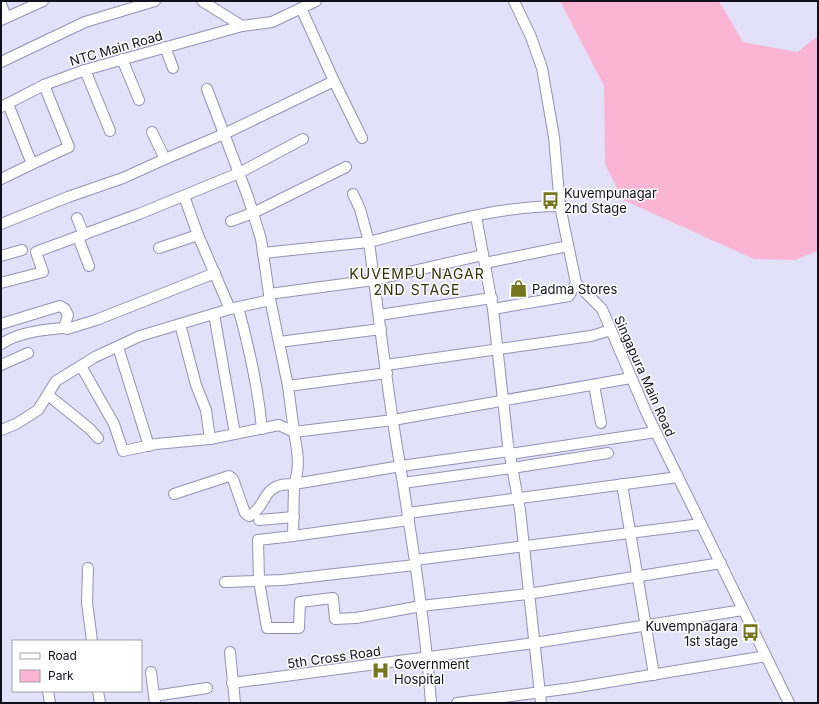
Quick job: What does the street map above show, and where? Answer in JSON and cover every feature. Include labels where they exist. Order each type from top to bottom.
[{"type":"street","points":[[1,4],[4,18],[44,1]]},
{"type":"street","points":[[1,62],[85,22],[155,1]]},
{"type":"street","points":[[202,1],[242,26],[272,22],[316,1]]},
{"type":"street","points":[[493,309],[569,296],[576,283],[560,206],[554,137],[542,68],[531,37],[514,1]]},
{"type":"street","points":[[301,8],[362,138]]},
{"type":"street","name":"NTC Main Road","points":[[4,105],[44,85],[85,70],[242,26]]},
{"type":"street","points":[[165,47],[173,68]]},
{"type":"street","points":[[122,59],[139,100]]},
{"type":"street","points":[[85,70],[110,131]]},
{"type":"street","points":[[1,224],[68,197],[123,178],[165,158],[224,134],[334,81]]},
{"type":"street","points":[[1,179],[69,147],[44,85]]},
{"type":"street","points":[[207,89],[239,173],[261,240],[270,297],[288,386],[298,454],[297,478],[294,484],[293,536]]},
{"type":"street","points":[[4,105],[32,164]]},
{"type":"street","points":[[152,132],[165,158]]},
{"type":"street","points":[[1,284],[43,272],[36,252],[140,214],[239,173],[303,139]]},
{"type":"street","points":[[231,220],[253,213],[346,167]]},
{"type":"street","points":[[353,194],[360,209],[369,242],[393,420],[428,658],[431,703]]},
{"type":"street","points":[[184,196],[198,235],[215,273],[234,308],[252,361],[260,402],[262,428]]},
{"type":"street","points":[[263,253],[369,242],[476,216],[533,206],[560,206]]},
{"type":"street","points":[[476,216],[492,298],[512,468],[518,498],[524,546],[539,692],[542,703]]},
{"type":"street","points":[[77,218],[89,266]]},
{"type":"street","points":[[159,248],[198,235]]},
{"type":"street","points":[[1,430],[16,424],[38,410],[56,381],[81,366],[140,336],[270,297],[374,280],[484,259],[568,246]]},
{"type":"street","points":[[1,256],[22,250]]},
{"type":"street","points":[[67,329],[96,320],[215,273]]},
{"type":"street","name":"Singapura Main Road","points":[[576,283],[602,309],[656,432],[789,703]]},
{"type":"street","points":[[379,315],[492,298]]},
{"type":"street","points":[[1,324],[60,306],[65,308],[68,315],[64,328],[28,333],[12,338],[1,344]]},
{"type":"street","points":[[214,314],[235,434]]},
{"type":"street","points":[[180,324],[196,385],[206,410],[210,439]]},
{"type":"street","points":[[279,342],[381,329]]},
{"type":"street","points":[[288,386],[591,336],[611,330]]},
{"type":"street","points":[[118,347],[149,446]]},
{"type":"street","points":[[1,365],[28,353]]},
{"type":"street","points":[[81,366],[114,424],[123,451],[149,446],[210,439],[279,425],[294,432],[393,420],[631,378]]},
{"type":"street","points":[[594,385],[601,423]]},
{"type":"street","points":[[48,395],[90,429],[98,438]]},
{"type":"street","points":[[174,494],[229,476],[233,479],[245,513],[249,516],[259,509],[268,493],[277,486],[400,466],[656,432]]},
{"type":"street","points":[[403,483],[608,453]]},
{"type":"street","points":[[678,477],[518,498],[293,536],[258,540],[259,580],[267,628],[299,628],[300,602],[333,598],[335,619],[356,618],[421,606],[528,594],[721,564]]},
{"type":"street","points":[[622,484],[654,675]]},
{"type":"street","points":[[259,520],[294,517]]},
{"type":"street","points":[[224,582],[282,580],[415,563],[524,546],[701,524]]},
{"type":"street","points":[[88,568],[87,602],[92,640]]},
{"type":"street","name":"5th Cross Road","points":[[232,683],[534,643],[743,610]]},
{"type":"street","points":[[230,652],[235,703]]},
{"type":"street","points":[[457,703],[654,675],[766,656]]},
{"type":"street","points":[[151,672],[154,699],[207,688]]},
{"type":"street","points":[[48,692],[50,703]]},
{"type":"street","points":[[98,692],[100,703]]},
{"type":"green space","points":[[560,1],[719,1],[743,42],[797,52],[818,36],[818,251],[795,260],[754,259],[623,200],[605,164],[604,86]]},
{"type":"place","name":"Kuvempunagar 2nd Stage","points":[[551,200]]},
{"type":"place","name":"Padma Stores","points":[[519,289]]},
{"type":"place","name":"Kuvempnagara 1st stage","points":[[751,633]]},
{"type":"place","name":"Government Hospital","points":[[381,671]]},
{"type":"district","name":"KUVEMPU NAGAR 2ND STAGE","points":[[417,282]]}]
